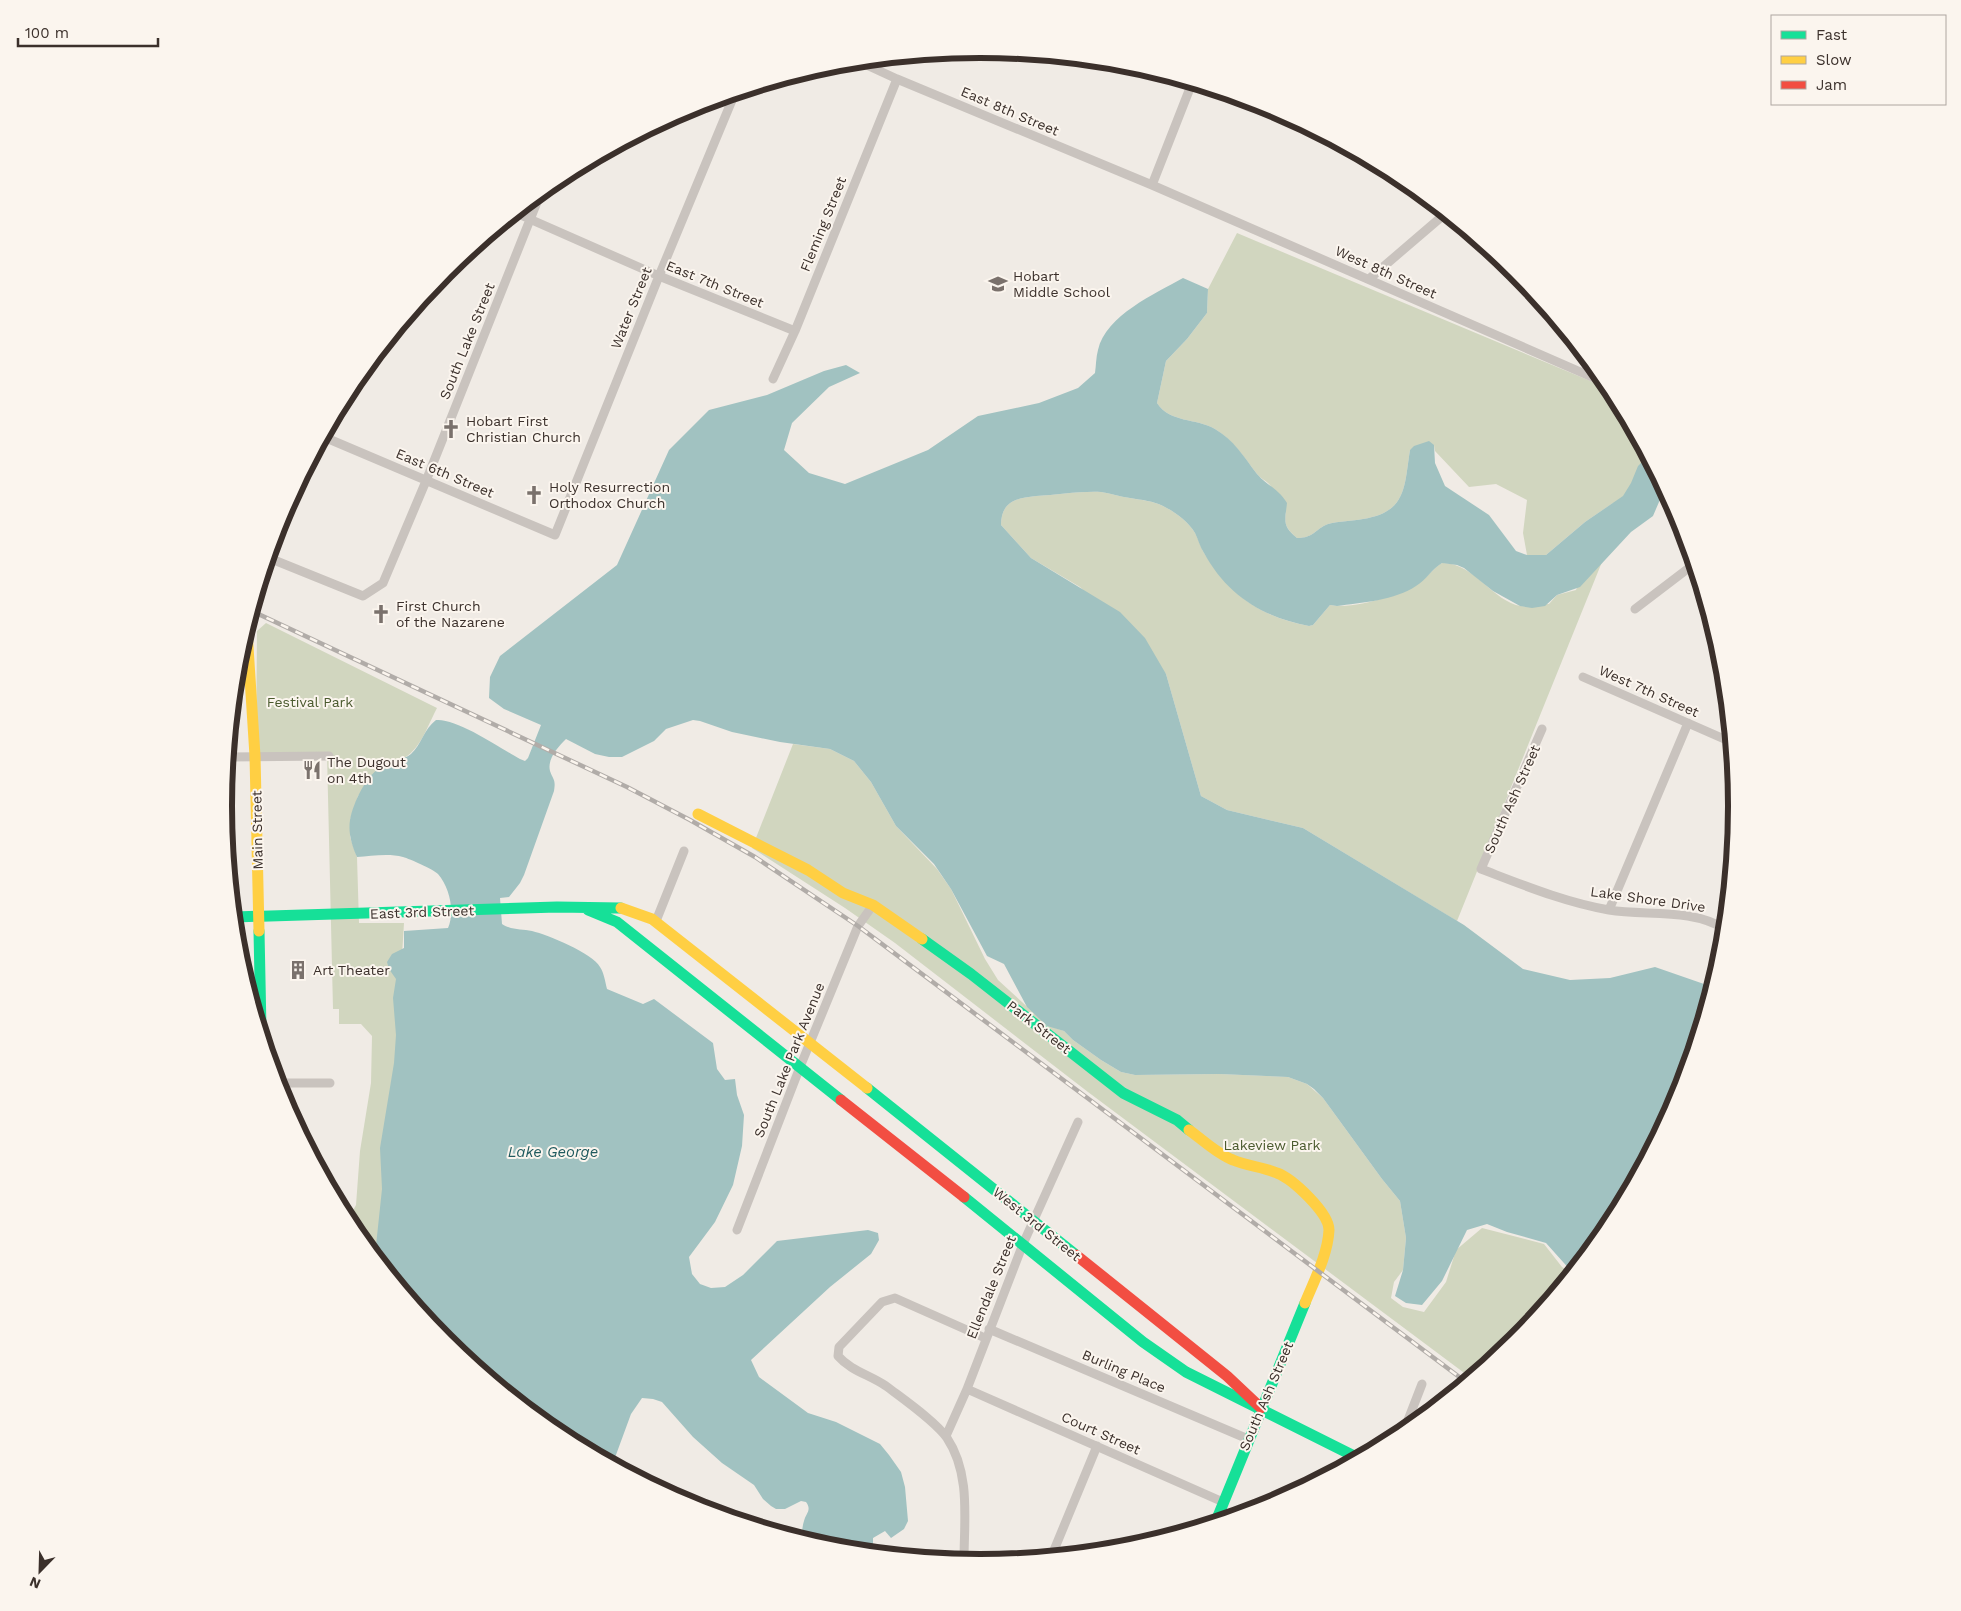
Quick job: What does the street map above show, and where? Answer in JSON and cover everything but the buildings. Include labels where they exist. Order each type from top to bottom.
[{"type":"street","name":"East 8th Street","points":[[869,66],[1152,185]]},
{"type":"street","name":"Fleming Street","points":[[773,379],[795,331],[897,79]]},
{"type":"street","points":[[1152,185],[1190,88]]},
{"type":"street","name":"Water Street","points":[[555,535],[732,100]]},
{"type":"street","name":"West 8th Street","points":[[1152,185],[1593,378]]},
{"type":"street","name":"South Lake Street","points":[[274,560],[363,596],[382,583],[426,481],[536,204]]},
{"type":"street","name":"East 7th Street","points":[[521,215],[659,276],[795,331]]},
{"type":"street","points":[[1369,280],[1442,217]]},
{"type":"street","name":"East 6th Street","points":[[329,439],[555,535]]},
{"type":"street","points":[[1635,609],[1690,567]]},
{"type":"street","name":"Main Street","points":[[248,656],[255,756],[261,1011]]},
{"type":"street","name":"West 7th Street","points":[[1583,677],[1725,739]]},
{"type":"street","points":[[1609,910],[1688,723]]},
{"type":"street","name":"South Ash Street","points":[[1481,869],[1542,729]]},
{"type":"street","points":[[234,756],[329,756]]},
{"type":"street","name":"Park Street","points":[[698,814],[808,870],[843,893],[873,905],[971,974],[1123,1093],[1177,1120],[1217,1151],[1232,1160],[1278,1173],[1289,1179],[1319,1208],[1328,1223],[1329,1230],[1326,1246],[1318,1270]]},
{"type":"street","points":[[656,921],[684,851]]},
{"type":"street","name":"Lake Shore Drive","points":[[1481,869],[1552,897],[1609,910],[1694,916],[1718,925]]},
{"type":"street","name":"South Lake Park Avenue","points":[[737,1230],[800,1067],[858,926],[873,905]]},
{"type":"street","name":"East 3rd Street","points":[[241,917],[557,907],[627,909],[656,921],[810,1042]]},
{"type":"street","name":"East 3rd Street","points":[[586,909],[617,922],[800,1067]]},
{"type":"street","name":"West 3rd Street","points":[[810,1042],[1227,1376],[1261,1408]]},
{"type":"street","name":"West 3rd Street","points":[[800,1067],[1143,1342],[1172,1362],[1217,1388],[1261,1408],[1351,1454]]},
{"type":"street","points":[[286,1083],[330,1082]]},
{"type":"street","name":"Ellendale Street","points":[[946,1436],[967,1389],[1023,1244],[1078,1122]]},
{"type":"street","name":"South Ash Street","points":[[1218,1515],[1318,1270]]},
{"type":"street","name":"Burling Place","points":[[946,1436],[914,1407],[879,1381],[846,1365],[838,1356],[839,1347],[882,1302],[896,1298],[1248,1439]]},
{"type":"street","points":[[1409,1418],[1422,1384]]},
{"type":"street","name":"Court Street","points":[[967,1389],[1223,1502]]},
{"type":"street","points":[[946,1436],[957,1457],[964,1484],[964,1553]]},
{"type":"street","points":[[1054,1549],[1098,1446]]},
{"type":"green space","points":[[1237,233],[1598,384],[1643,460],[1457,921],[1303,828],[1227,810],[1201,796],[1166,674],[1080,587],[1031,558],[1001,525],[1004,511],[1007,506],[1016,500],[1029,497],[1101,492],[1163,506],[1181,517],[1189,525],[1195,533],[1204,553],[1226,583],[1249,603],[1276,617],[1309,626],[1313,625],[1330,605],[1340,606],[1366,603],[1393,595],[1416,584],[1442,563],[1453,564],[1464,569],[1511,603],[1521,606],[1549,604],[1557,595],[1576,590],[1613,503],[1585,522],[1546,555],[1527,555],[1523,533],[1527,500],[1496,484],[1469,487],[1435,451],[1434,445],[1410,450],[1401,496],[1396,504],[1388,510],[1377,516],[1328,524],[1307,537],[1297,538],[1287,527],[1285,521],[1286,513],[1273,490],[1227,438],[1208,426],[1169,414],[1157,403],[1166,361],[1187,339],[1207,313],[1208,289]]},
{"type":"green space","name":"Festival Park","points":[[266,623],[437,708],[423,737],[412,752],[405,758],[384,765],[358,796],[350,820],[350,837],[357,857],[359,923],[404,923],[383,1256],[353,1211],[356,1205],[360,1151],[371,1083],[372,1036],[361,1024],[339,1024],[339,1009],[333,1009],[327,754],[256,754],[257,631]]},
{"type":"green space","name":"Lakeview Park","points":[[793,744],[830,749],[854,761],[871,782],[896,826],[937,869],[951,889],[985,959],[998,980],[1047,1025],[1064,1031],[1073,1040],[1121,1072],[1135,1075],[1219,1074],[1288,1077],[1307,1084],[1323,1098],[1400,1201],[1406,1238],[1403,1270],[1394,1282],[1391,1298],[1403,1307],[1424,1312],[1446,1282],[1456,1250],[1482,1228],[1544,1244],[1567,1270],[1543,1299],[1466,1374],[1088,1092],[895,943],[752,848]]},
{"type":"water","name":"Lake George","points":[[1183,278],[1208,289],[1207,313],[1187,339],[1166,361],[1157,403],[1169,414],[1208,426],[1228,438],[1257,474],[1280,493],[1287,503],[1286,523],[1289,530],[1297,538],[1307,537],[1328,524],[1377,516],[1388,510],[1396,504],[1401,496],[1410,450],[1414,446],[1429,441],[1434,445],[1435,463],[1445,486],[1489,515],[1516,551],[1527,555],[1546,555],[1585,522],[1623,496],[1638,466],[1644,461],[1661,497],[1653,516],[1631,532],[1580,587],[1557,595],[1545,606],[1532,608],[1520,606],[1493,591],[1464,568],[1442,563],[1420,584],[1408,591],[1378,600],[1337,606],[1330,605],[1313,625],[1309,626],[1276,617],[1261,610],[1235,592],[1213,568],[1189,525],[1177,514],[1159,504],[1093,492],[1029,497],[1016,500],[1007,506],[1001,525],[1031,558],[1120,612],[1145,638],[1166,674],[1201,796],[1227,810],[1303,828],[1464,925],[1523,969],[1570,980],[1610,978],[1655,967],[1706,985],[1703,999],[1689,1046],[1672,1092],[1651,1136],[1628,1180],[1602,1221],[1568,1268],[1546,1243],[1487,1224],[1467,1230],[1442,1281],[1422,1305],[1406,1303],[1395,1296],[1403,1270],[1406,1238],[1400,1201],[1323,1098],[1314,1089],[1307,1084],[1288,1077],[1219,1074],[1135,1075],[1121,1072],[1073,1040],[1064,1031],[1047,1026],[1027,1007],[1004,964],[987,956],[951,889],[934,864],[896,826],[871,782],[854,761],[830,749],[780,742],[732,732],[693,720],[666,729],[654,741],[622,757],[595,754],[566,739],[557,749],[550,762],[549,767],[554,782],[554,791],[524,875],[509,897],[500,898],[502,924],[548,936],[588,956],[601,969],[607,989],[643,1004],[654,999],[713,1043],[717,1069],[725,1080],[735,1079],[737,1095],[744,1115],[742,1146],[733,1185],[715,1222],[689,1257],[692,1274],[700,1284],[711,1288],[725,1287],[743,1275],[777,1241],[868,1230],[878,1233],[879,1240],[871,1254],[830,1287],[751,1360],[759,1377],[808,1413],[836,1422],[880,1444],[901,1472],[905,1487],[908,1521],[904,1529],[891,1538],[885,1531],[873,1538],[873,1545],[802,1531],[803,1523],[809,1509],[806,1502],[801,1501],[785,1509],[776,1509],[771,1506],[763,1499],[754,1485],[722,1463],[693,1437],[662,1402],[642,1398],[631,1414],[615,1458],[565,1427],[525,1399],[487,1368],[418,1299],[376,1245],[382,1189],[380,1148],[394,1063],[396,1035],[393,998],[396,979],[389,969],[387,962],[392,954],[404,948],[404,931],[448,928],[451,908],[446,886],[438,874],[431,870],[398,856],[357,857],[350,835],[350,820],[358,797],[372,775],[383,766],[411,754],[428,728],[436,720],[445,721],[467,729],[520,759],[525,761],[528,758],[541,725],[504,709],[489,698],[490,677],[500,656],[617,565],[669,450],[709,410],[767,395],[824,371],[846,365],[860,373],[829,387],[792,423],[784,450],[809,473],[845,484],[928,450],[978,416],[1039,403],[1078,388],[1095,373],[1098,350],[1111,326],[1121,316]]},
{"type":"railway","points":[[258,614],[627,787],[755,857],[858,926],[1461,1378]]},
{"type":"traffic: fast","points":[[241,917],[557,907],[621,908]]},
{"type":"traffic: fast","points":[[588,910],[617,922],[841,1100]]},
{"type":"traffic: fast","points":[[259,931],[261,1008]]},
{"type":"traffic: fast","points":[[922,939],[971,974],[1123,1093],[1177,1120],[1189,1130]]},
{"type":"traffic: fast","points":[[867,1088],[1076,1255]]},
{"type":"traffic: fast","points":[[964,1197],[1143,1342],[1186,1372],[1351,1455]]},
{"type":"traffic: fast","points":[[1219,1515],[1305,1303]]},
{"type":"traffic: slow","points":[[248,654],[255,756],[259,931]]},
{"type":"traffic: slow","points":[[698,814],[808,870],[843,893],[873,905],[922,939]]},
{"type":"traffic: slow","points":[[621,908],[652,919],[867,1088]]},
{"type":"traffic: slow","points":[[1189,1130],[1227,1157],[1284,1176],[1317,1206],[1327,1223],[1329,1230],[1328,1239],[1320,1267],[1305,1303]]},
{"type":"traffic: jam","points":[[841,1100],[964,1197]]},
{"type":"traffic: jam","points":[[1076,1255],[1227,1376],[1261,1408]]},
{"type":"place","name":"Hobart Middle School","points":[[998,284]]},
{"type":"place","name":"Hobart First Christian Church","points":[[451,429]]},
{"type":"place","name":"Holy Resurrection Orthodox Church","points":[[534,495]]},
{"type":"place","name":"First Church of the Nazarene","points":[[381,614]]},
{"type":"place","name":"The Dugout on 4th","points":[[312,770]]},
{"type":"place","name":"Art Theater","points":[[298,970]]}]
